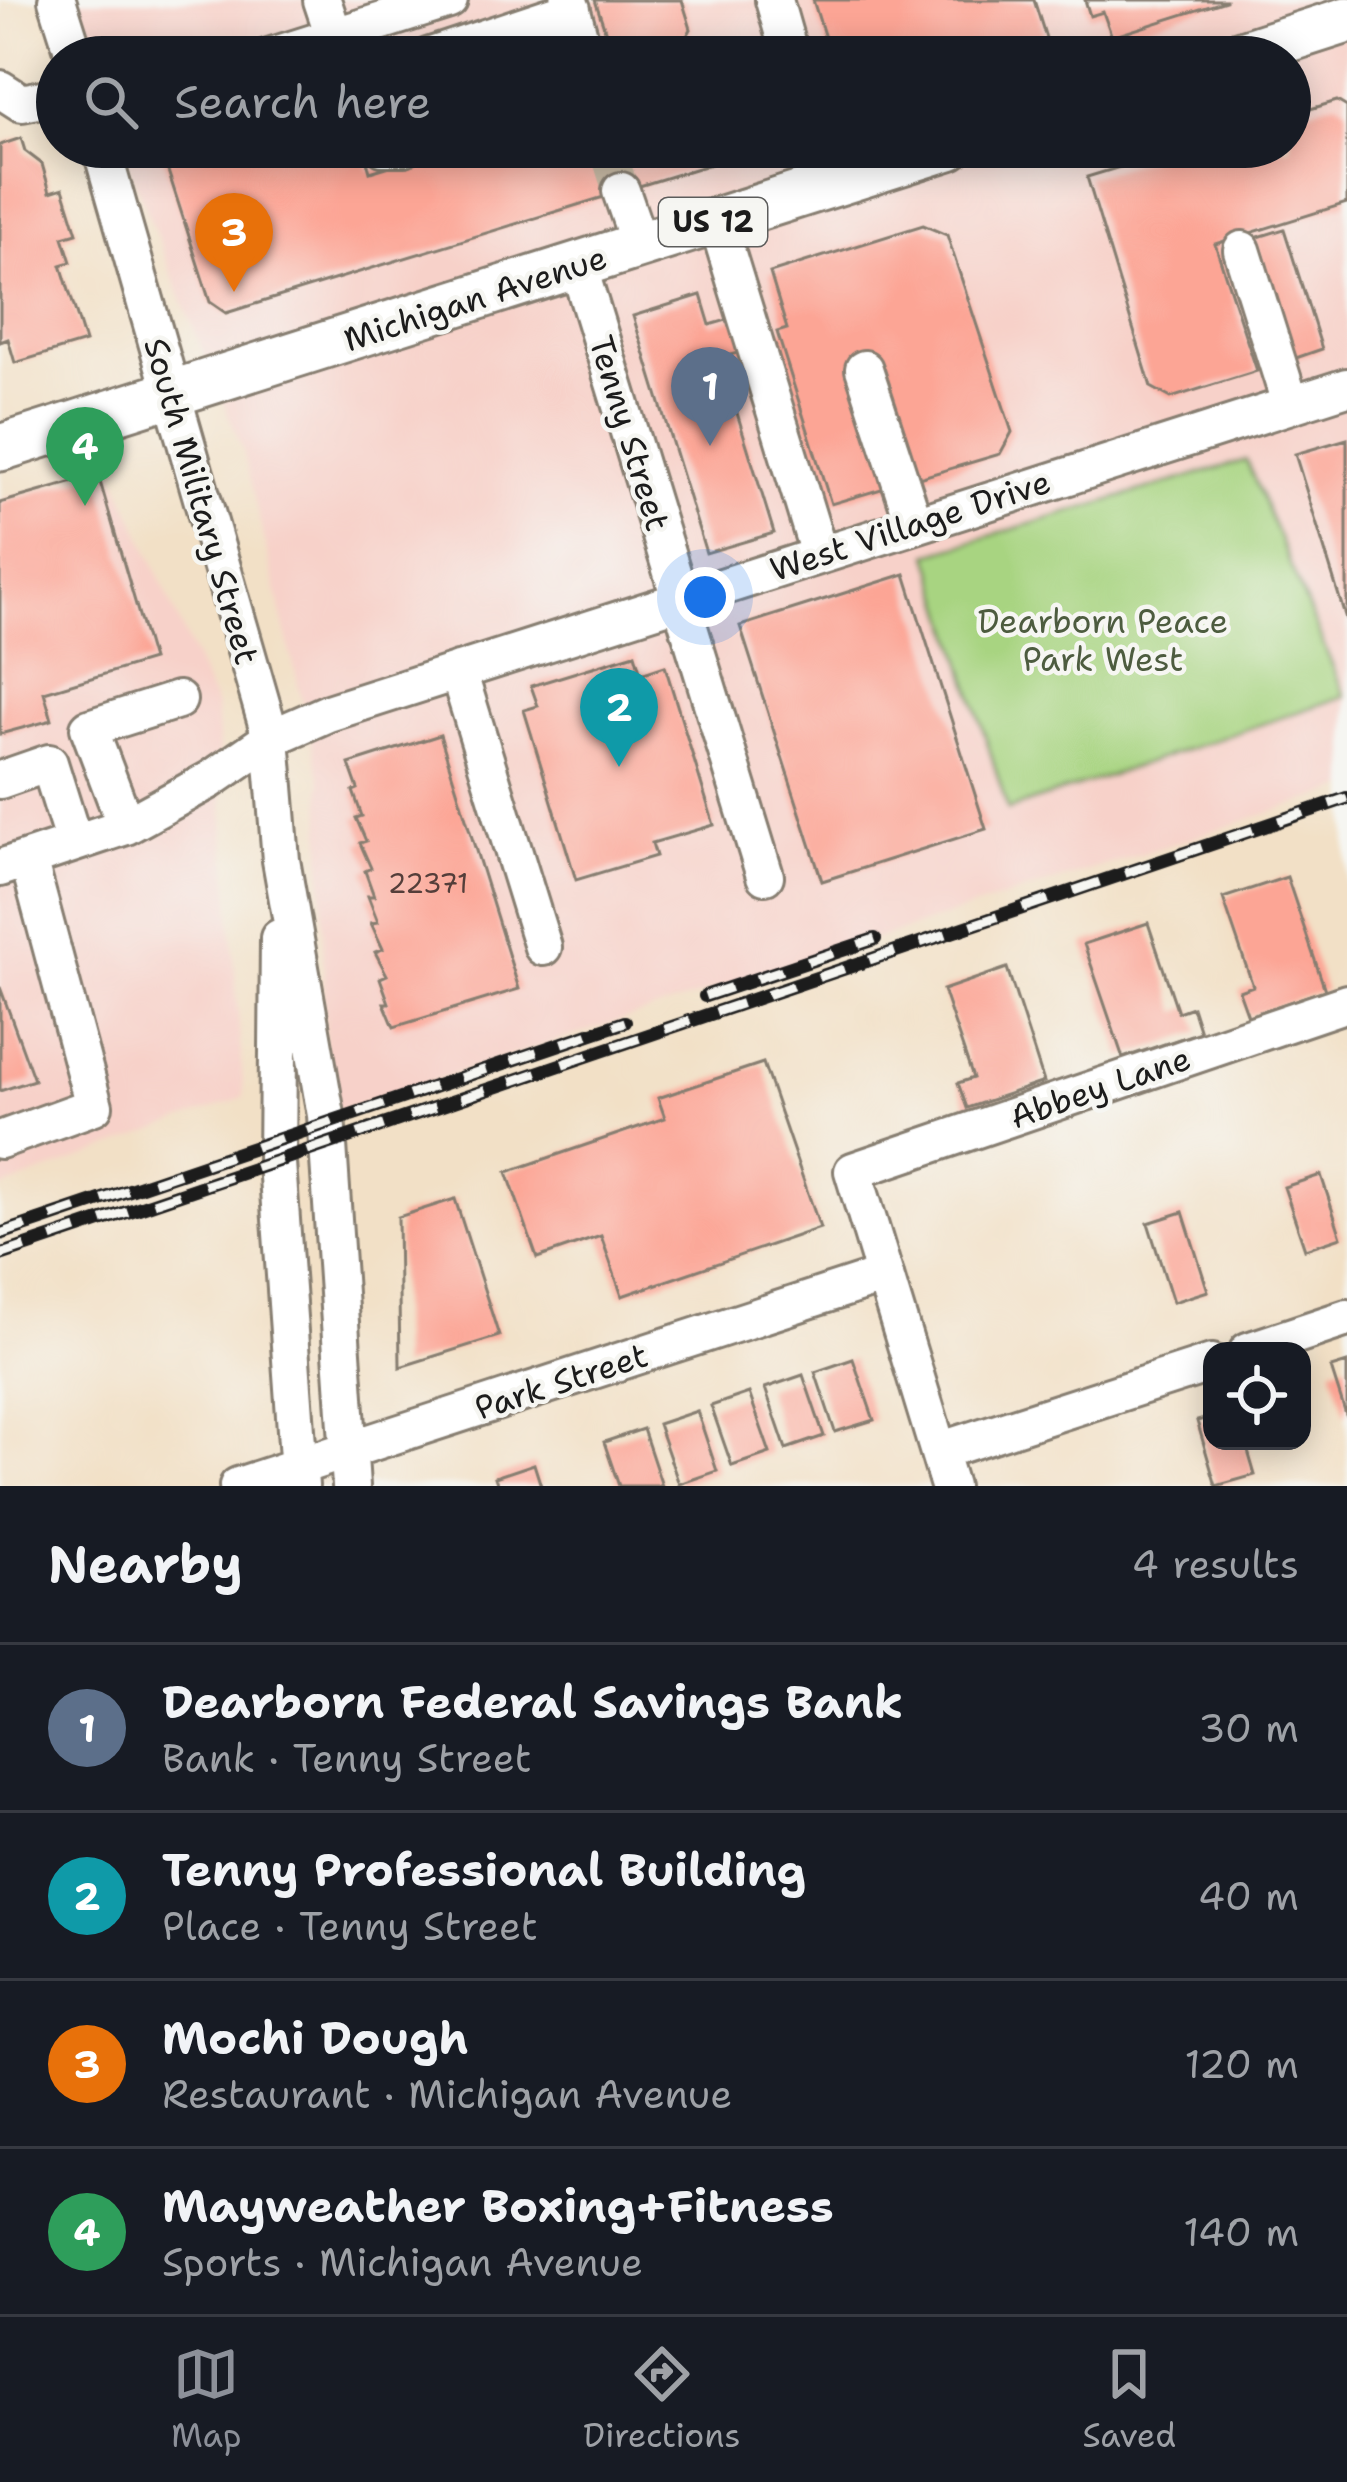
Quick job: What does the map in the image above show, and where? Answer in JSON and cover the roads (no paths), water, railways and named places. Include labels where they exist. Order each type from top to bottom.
[{"type":"main road","points":[[1297,36],[1347,20]]},
{"type":"main road","name":"Michigan Avenue","points":[[0,448],[717,221],[821,168]]},
{"type":"street","points":[[57,0],[68,36]]},
{"type":"street","points":[[298,36],[333,11],[449,0]]},
{"type":"street","points":[[774,0],[784,36]]},
{"type":"street","points":[[485,36],[571,4],[579,36]]},
{"type":"street","points":[[0,89],[22,103],[36,100]]},
{"type":"street","name":"South Military Street","points":[[107,168],[271,738],[281,860],[326,1115],[350,1468]]},
{"type":"street","points":[[621,191],[640,246]]},
{"type":"street","points":[[717,221],[819,554]]},
{"type":"street","points":[[1242,250],[1290,403]]},
{"type":"street","name":"Tenny Street","points":[[578,266],[765,875]]},
{"type":"street","points":[[864,369],[914,524]]},
{"type":"street","name":"West Village Drive","points":[[14,864],[126,826],[210,780],[271,738],[328,713],[1347,387]]},
{"type":"street","points":[[458,671],[543,947]]},
{"type":"street","points":[[126,826],[89,728],[178,700]]},
{"type":"street","points":[[0,779],[50,763],[74,843]]},
{"type":"street","name":"South Military Street","points":[[281,860],[276,1131],[299,1476]]},
{"type":"street","points":[[0,1140],[94,1106],[14,864]]},
{"type":"street","name":"Abbey Lane","points":[[885,1275],[853,1171],[1347,1003]]},
{"type":"street","points":[[885,1275],[944,1468],[1203,1367]]},
{"type":"street","name":"Park Street","points":[[238,1486],[350,1468],[885,1275]]},
{"type":"street","points":[[1275,1342],[1347,1318]]},
{"type":"tunnel","points":[[614,168],[621,191]]},
{"type":"railway","points":[[0,1255],[1347,798]]},
{"type":"railway","points":[[705,996],[875,939]]},
{"type":"railway","points":[[0,1234],[625,1022]]},
{"type":"place","name":"Mochi Dough","points":[[234,292]]},
{"type":"place","name":"Dearborn Federal Savings Bank","points":[[710,446]]},
{"type":"place","name":"Mayweather Boxing+Fitness","points":[[85,506]]},
{"type":"place","name":"Tenny Professional Building","points":[[619,767]]},
{"type":"park label","name":"Dearborn Peace Park West","points":[[1103,640]]}]
